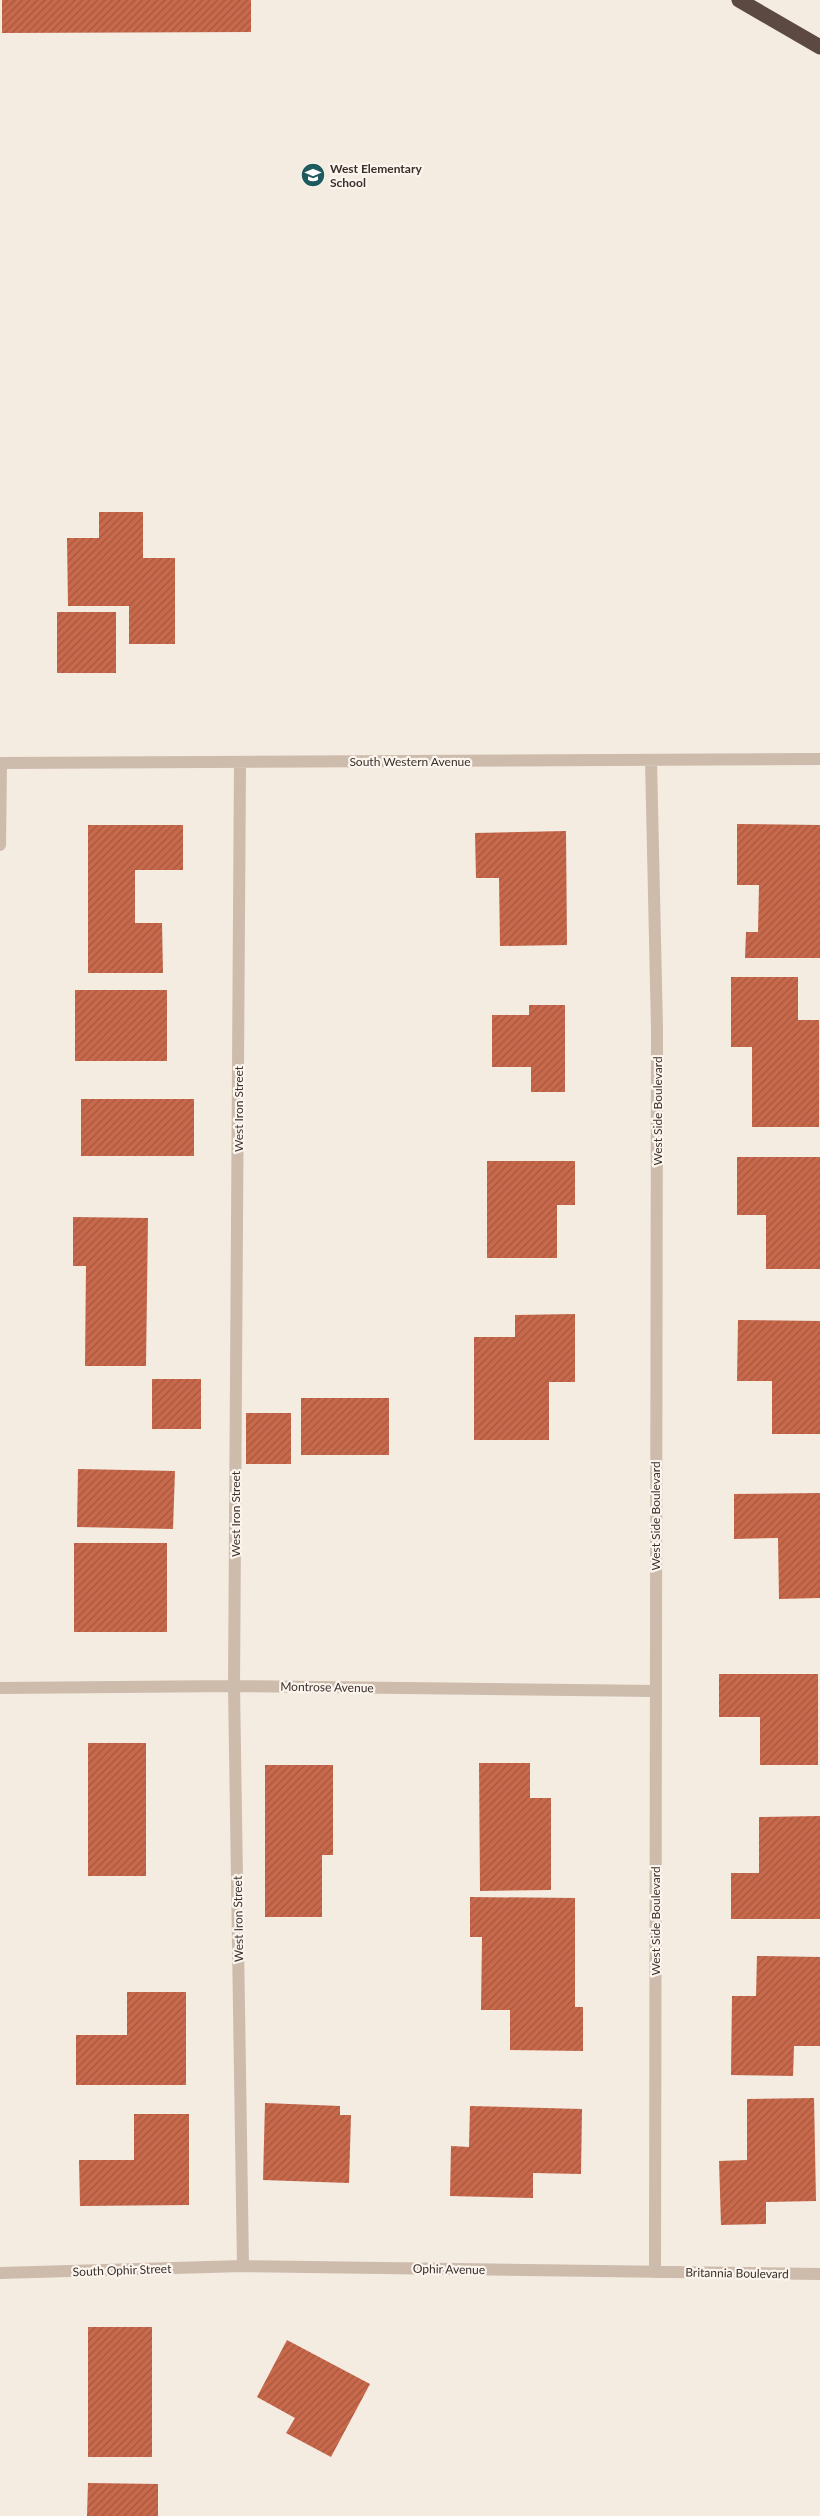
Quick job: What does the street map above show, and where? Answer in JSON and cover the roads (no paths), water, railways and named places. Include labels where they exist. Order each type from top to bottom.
[{"type":"highway","points":[[739,0],[820,47]]},
{"type":"street","name":"South Western Avenue","points":[[0,763],[820,759]]},
{"type":"street","name":"West Side Boulevard","points":[[651,760],[657,1029],[655,2272]]},
{"type":"street","name":"West Iron Street","points":[[240,762],[234,1686],[243,2266]]},
{"type":"street","points":[[0,763],[0,846]]},
{"type":"street","name":"Montrose Avenue","points":[[0,1688],[234,1686],[655,1691]]},
{"type":"street","name":"Ophir Avenue","points":[[243,2266],[655,2272]]},
{"type":"street","name":"South Ophir Street","points":[[0,2273],[243,2266]]},
{"type":"street","name":"Britannia Boulevard","points":[[655,2272],[820,2274]]},
{"type":"place","name":"West Elementary School","points":[[313,175]]}]
